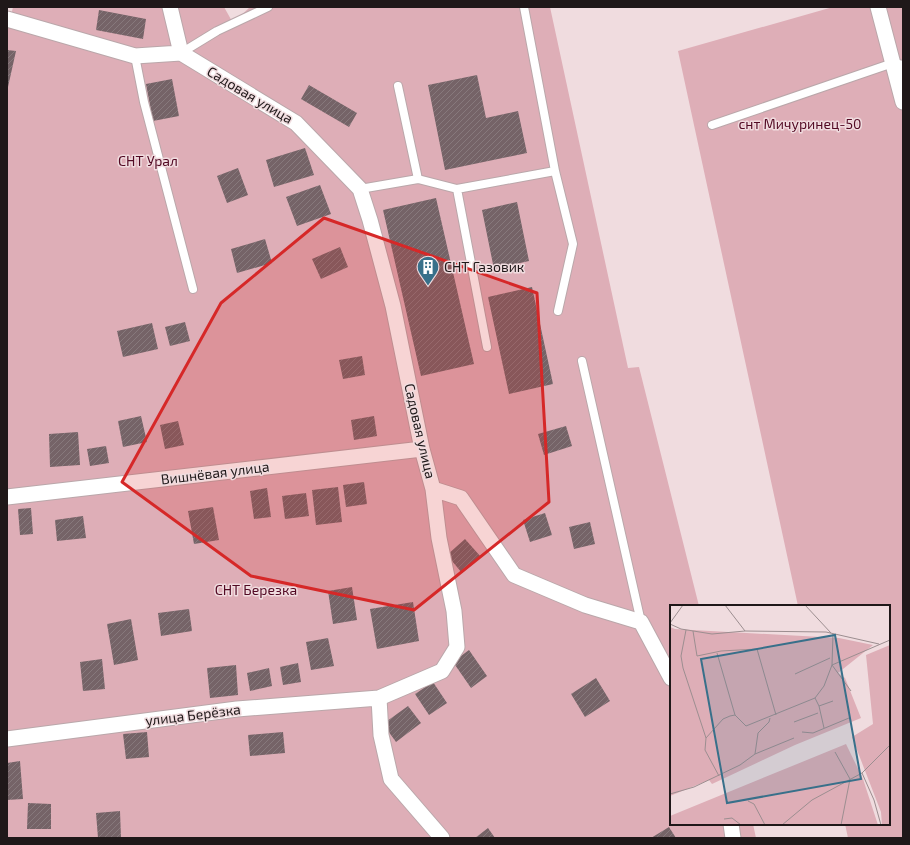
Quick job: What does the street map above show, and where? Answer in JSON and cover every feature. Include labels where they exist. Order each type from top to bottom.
[{"type":"street","points":[[7,19],[135,56],[182,53],[170,7]]},
{"type":"street","points":[[878,7],[898,64],[903,102]]},
{"type":"street","name":"Садовая улица","points":[[182,53],[296,122],[360,189],[393,306],[422,449],[433,489],[440,538],[454,611],[457,647],[442,670],[379,698]]},
{"type":"street","name":"Вишнёвая улица","points":[[7,497],[422,449]]},
{"type":"street","points":[[433,489],[461,498],[514,575],[585,605],[641,622],[670,676]]},
{"type":"street","points":[[379,698],[381,734],[391,779],[442,838]]},
{"type":"street","name":"улица Берёзка","points":[[7,739],[237,709],[379,698]]},
{"type":"street","points":[[731,825],[733,838]]},
{"type":"lane","points":[[182,53],[217,31],[268,7]]},
{"type":"lane","points":[[524,7],[555,171],[573,244],[558,311]]},
{"type":"lane","points":[[135,56],[144,102],[193,289]]},
{"type":"lane","points":[[712,125],[898,64]]},
{"type":"lane","points":[[398,86],[418,179]]},
{"type":"lane","points":[[360,189],[418,179],[457,188],[555,171]]},
{"type":"lane","points":[[457,188],[487,348]]},
{"type":"lane","points":[[582,361],[641,622]]},
{"type":"highlighted area","points":[[324,218],[537,293],[549,502],[414,610],[251,576],[122,482],[221,303]]},
{"type":"green space","name":"СНТ Березка","points":[[13,7],[224,7],[233,23],[250,7],[550,7],[628,368],[639,367],[699,605],[670,605],[670,825],[753,825],[756,838],[7,838],[7,33]]},
{"type":"green space","name":"снт Мичуринец-50","points":[[833,7],[903,7],[903,838],[848,838],[845,825],[890,825],[890,605],[798,605],[678,51]]},
{"type":"building","points":[[99,10],[146,19],[143,39],[96,30]]},
{"type":"building","points":[[7,50],[16,51],[8,87],[7,87]]},
{"type":"building","points":[[477,75],[486,118],[518,111],[527,153],[445,170],[428,85]]},
{"type":"building","points":[[172,79],[179,116],[153,121],[146,84]]},
{"type":"building","points":[[309,85],[357,113],[349,127],[301,99]]},
{"type":"building","points":[[305,148],[314,175],[274,187],[266,160]]},
{"type":"building","points":[[238,168],[248,195],[227,203],[217,176]]},
{"type":"building","points":[[320,185],[331,214],[297,226],[286,197]]},
{"type":"building","name":"СНТ Газовик","points":[[436,198],[474,364],[421,376],[383,210]]},
{"type":"building","points":[[517,202],[529,261],[494,269],[482,210]]},
{"type":"building","points":[[265,239],[272,263],[237,273],[231,249]]},
{"type":"building","points":[[340,247],[348,267],[321,279],[312,259]]},
{"type":"building","points":[[532,287],[553,384],[509,394],[488,297]]},
{"type":"building","points":[[185,322],[190,341],[170,346],[165,327]]},
{"type":"building","points":[[152,323],[158,349],[123,357],[117,331]]},
{"type":"building","points":[[362,356],[365,375],[343,379],[339,360]]},
{"type":"building","points":[[141,416],[147,442],[123,447],[118,421]]},
{"type":"building","points":[[374,416],[377,436],[354,440],[351,420]]},
{"type":"building","points":[[178,421],[184,445],[165,449],[160,425]]},
{"type":"building","points":[[566,426],[572,446],[544,455],[538,434]]},
{"type":"building","points":[[78,432],[80,465],[50,467],[49,434]]},
{"type":"building","points":[[106,446],[109,463],[90,466],[87,449]]},
{"type":"building","points":[[364,482],[367,504],[346,507],[343,485]]},
{"type":"building","points":[[338,487],[342,522],[316,525],[312,490]]},
{"type":"building","points":[[267,488],[271,517],[254,519],[250,491]]},
{"type":"building","points":[[306,493],[309,516],[285,519],[282,496]]},
{"type":"building","points":[[213,507],[219,540],[194,544],[188,511]]},
{"type":"building","points":[[31,508],[33,534],[20,535],[18,509]]},
{"type":"building","points":[[545,513],[552,535],[530,542],[523,520]]},
{"type":"building","points":[[83,516],[86,538],[57,541],[55,520]]},
{"type":"building","points":[[590,522],[595,544],[574,549],[569,527]]},
{"type":"building","points":[[465,539],[481,557],[462,573],[447,555]]},
{"type":"building","points":[[352,587],[357,620],[333,624],[328,591]]},
{"type":"building","points":[[413,602],[419,641],[377,649],[370,609]]},
{"type":"building","points":[[189,609],[192,631],[161,636],[158,613]]},
{"type":"building","points":[[131,619],[138,660],[114,665],[107,624]]},
{"type":"building","points":[[328,638],[334,666],[311,670],[306,642]]},
{"type":"building","points":[[469,650],[487,676],[471,688],[453,662]]},
{"type":"building","points":[[102,659],[105,689],[83,691],[80,662]]},
{"type":"building","points":[[298,663],[301,682],[283,685],[280,667]]},
{"type":"building","points":[[236,665],[238,695],[210,698],[207,668]]},
{"type":"building","points":[[269,668],[272,686],[250,691],[247,673]]},
{"type":"building","points":[[596,678],[610,701],[585,717],[571,694]]},
{"type":"building","points":[[433,682],[447,703],[429,715],[415,694]]},
{"type":"building","points":[[408,706],[421,723],[396,742],[383,724]]},
{"type":"building","points":[[147,732],[149,757],[126,759],[123,734]]},
{"type":"building","points":[[283,732],[285,753],[250,756],[248,735]]},
{"type":"building","points":[[20,761],[23,799],[7,800],[7,763]]},
{"type":"building","points":[[28,803],[51,804],[51,829],[27,829]]},
{"type":"building","points":[[120,811],[121,838],[98,838],[96,813]]},
{"type":"building","points":[[669,827],[676,838],[651,838]]},
{"type":"building","points":[[488,828],[495,838],[475,838]]},
{"type":"place","name":"СНТ Газовик","points":[[428,286]]},
{"type":"park label","name":"СНТ Урал","points":[[148,161]]}]
